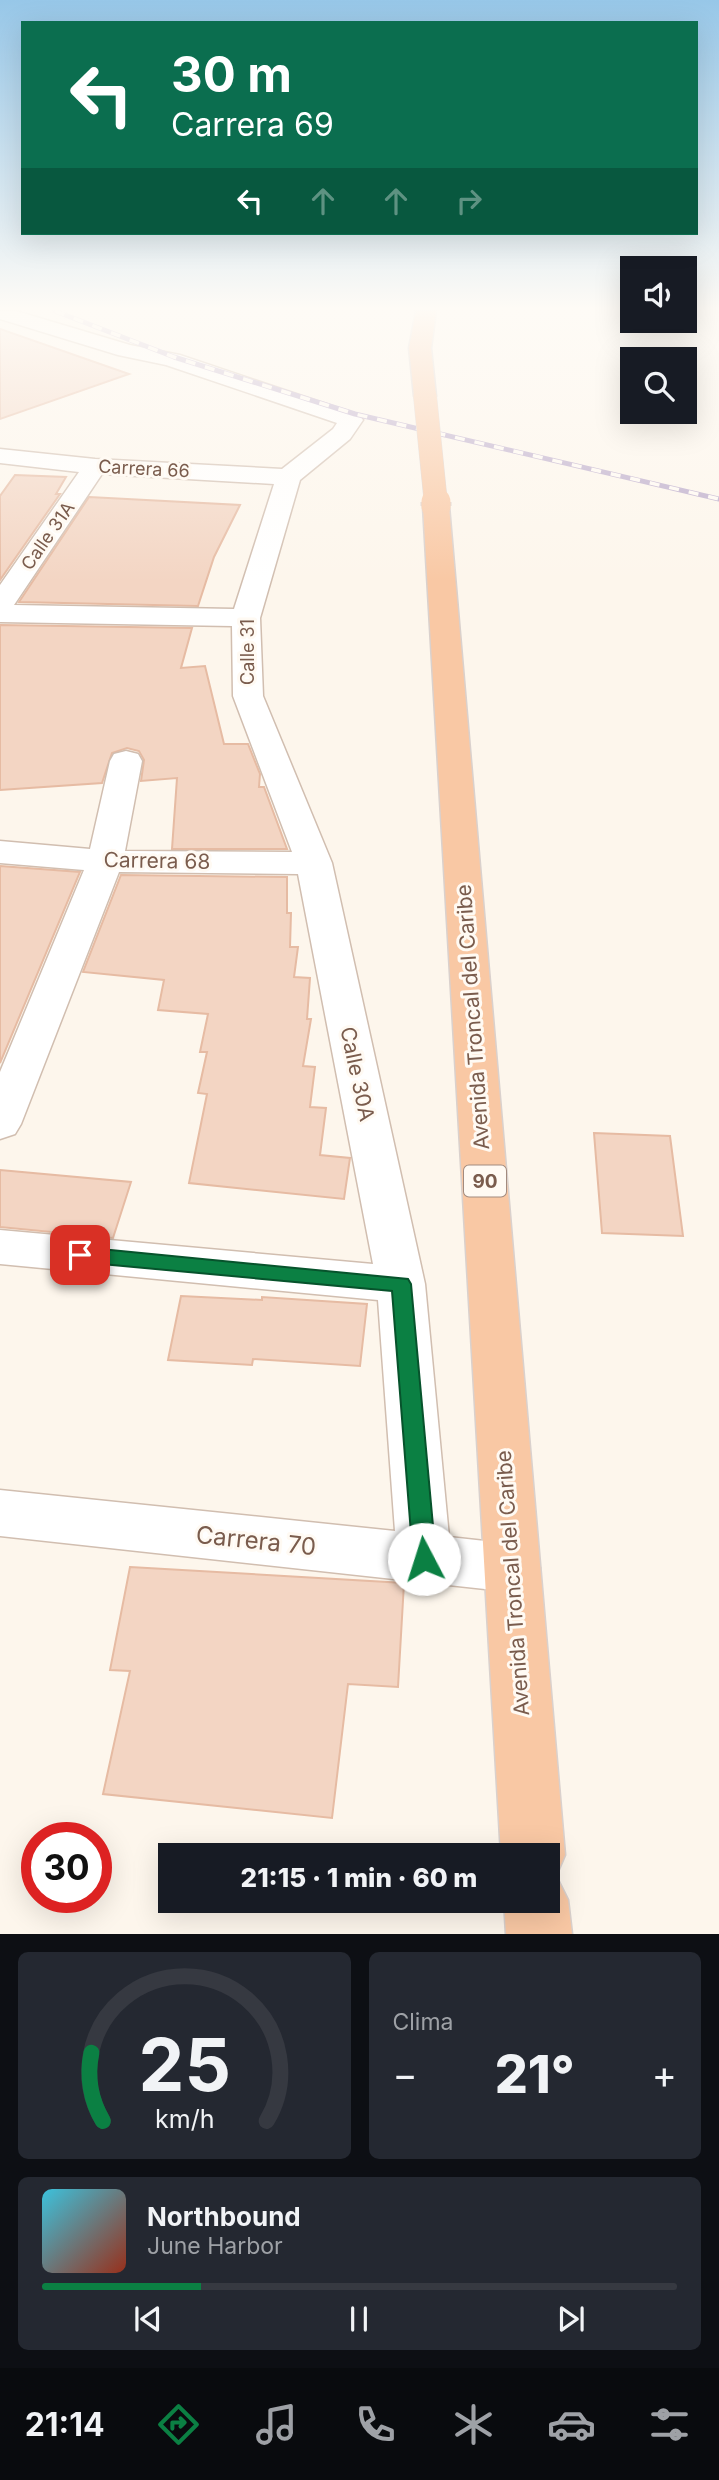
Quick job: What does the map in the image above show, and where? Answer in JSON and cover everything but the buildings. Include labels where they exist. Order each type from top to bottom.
[{"type":"highway","name":"Avenida Troncal del Caribe","points":[[426,401],[436,506],[532,1843]]},
{"type":"highway","points":[[537,1913],[539,1934]]},
{"type":"street","points":[[288,477],[342,434],[351,420],[295,401]]},
{"type":"street","name":"Carrera 66","points":[[0,456],[95,466],[288,477]]},
{"type":"street","name":"Calle 31A","points":[[0,605],[95,466]]},
{"type":"street","name":"Calle 31","points":[[288,477],[246,618],[248,696],[314,863]]},
{"type":"street","points":[[0,613],[246,618]]},
{"type":"street","points":[[0,1124],[105,861],[126,761]]},
{"type":"street","name":"Carrera 68","points":[[0,852],[105,861],[314,863]]},
{"type":"street","name":"Calle 30A","points":[[314,863],[401,1284],[424,1559]]},
{"type":"street","points":[[0,1247],[401,1284]]},
{"type":"street","name":"Carrera 70","points":[[0,1513],[512,1568]]},
{"type":"railway","points":[[315,401],[355,414],[719,499]]},
{"type":"route","points":[[80,1255],[401,1284],[424,1559]]}]
